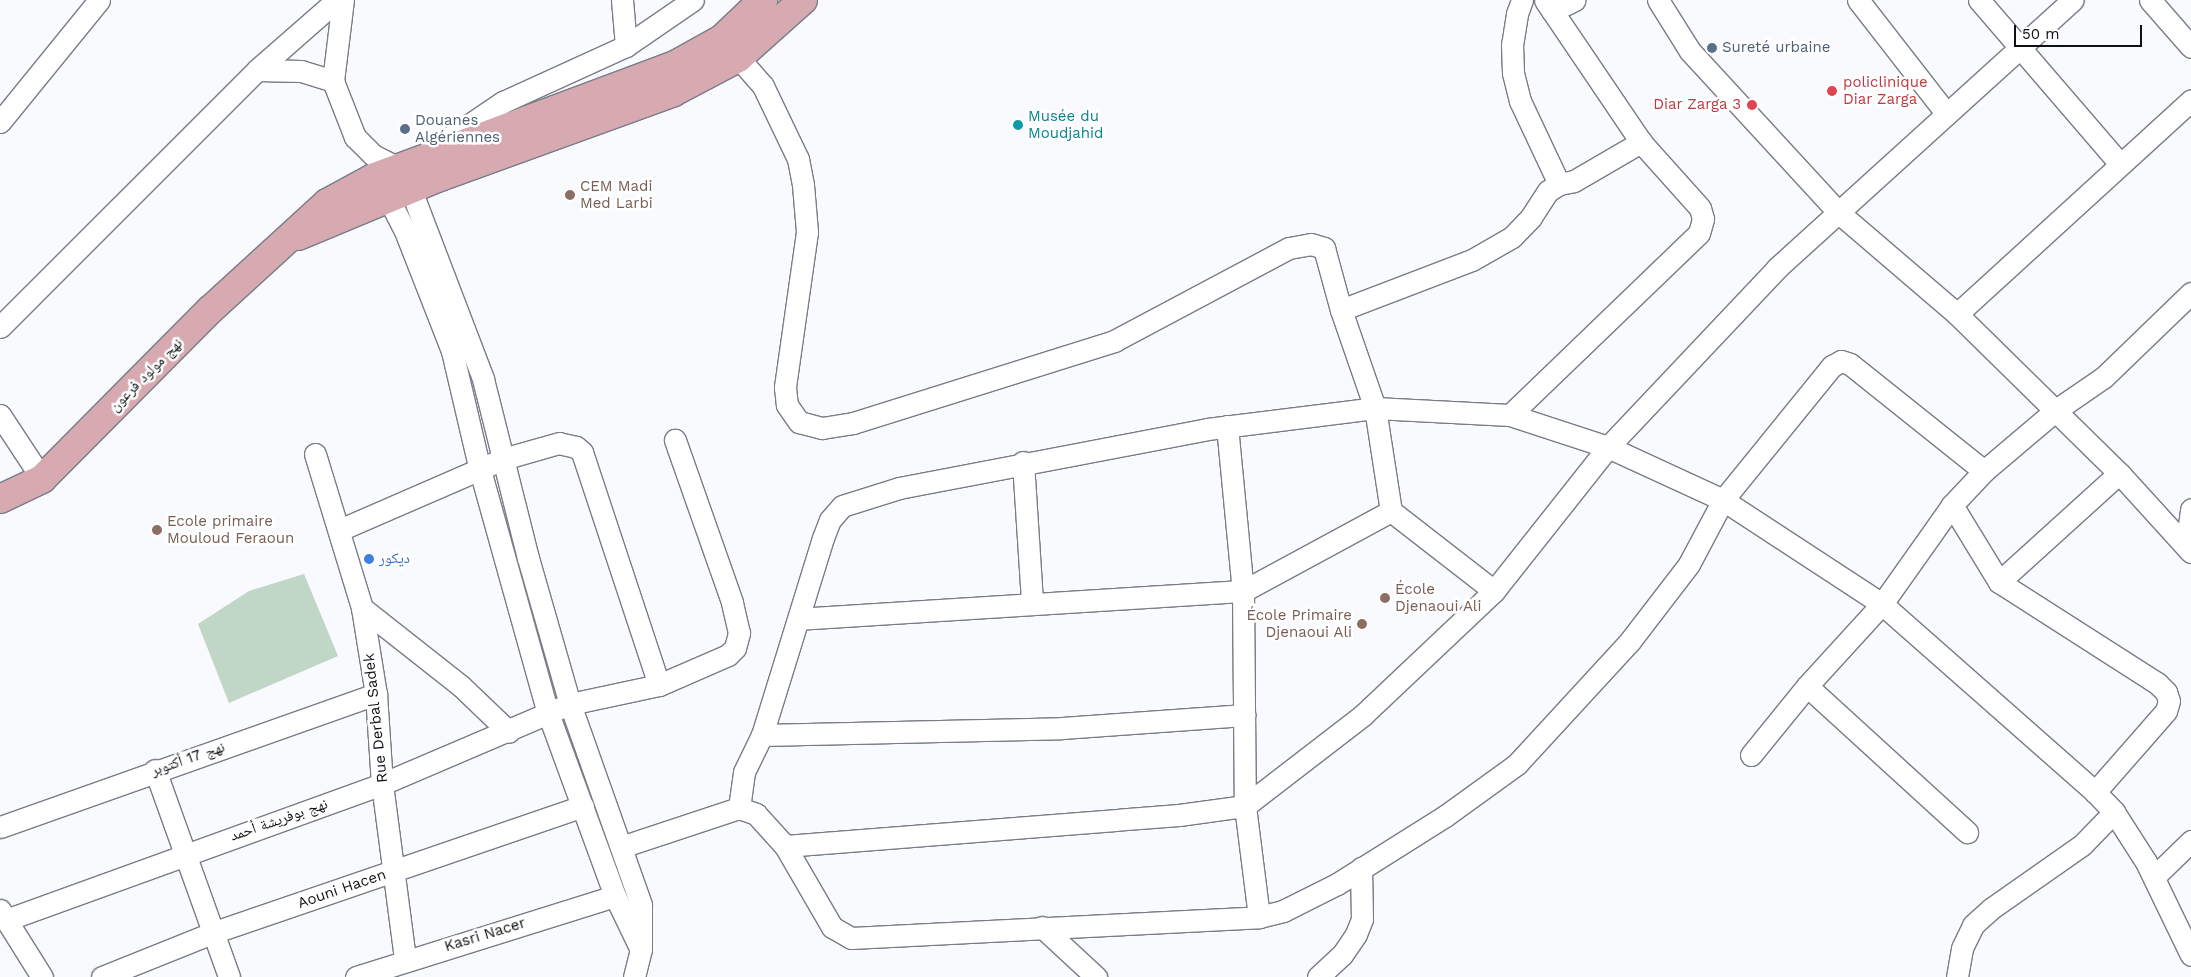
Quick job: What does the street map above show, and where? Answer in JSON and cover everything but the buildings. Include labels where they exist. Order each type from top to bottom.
[{"type":"main road","points":[[730,49],[763,0]]},
{"type":"main road","points":[[730,49],[803,0]]},
{"type":"main road","name":"نهج مولود فرعون","points":[[0,499],[42,480],[210,310],[327,203],[395,174],[675,64],[730,49]]},
{"type":"street","points":[[0,122],[99,0]]},
{"type":"street","points":[[0,326],[257,70],[337,0]]},
{"type":"street","points":[[343,0],[333,81],[355,137],[395,174],[483,379],[502,459],[570,704],[641,905],[641,949],[634,977]]},
{"type":"street","points":[[622,0],[626,46]]},
{"type":"street","points":[[395,174],[446,138],[503,102],[626,46],[693,0]]},
{"type":"street","points":[[1522,0],[1516,14],[1512,44],[1513,73],[1520,101],[1559,184]]},
{"type":"street","points":[[1510,415],[1699,233],[1703,219],[1700,208],[1641,142],[1549,5],[1575,0]]},
{"type":"street","points":[[1658,0],[1690,51],[1838,212],[1957,314],[2119,473],[2188,549]]},
{"type":"street","points":[[1858,0],[1946,113]]},
{"type":"street","points":[[785,846],[1179,815],[1245,806],[1363,715],[1494,591],[1608,447],[1777,268],[2020,45],[2073,0]]},
{"type":"street","points":[[2150,0],[2191,47]]},
{"type":"street","points":[[1987,3],[2120,164]]},
{"type":"street","points":[[730,49],[763,86],[798,159],[803,185],[807,232],[785,387],[787,405],[798,422],[822,428],[853,423],[1114,341],[1303,244],[1324,248],[1341,310],[1375,408],[1391,511],[1494,591]]},
{"type":"street","points":[[257,70],[301,71],[333,81]]},
{"type":"street","points":[[1957,314],[2191,100]]},
{"type":"street","points":[[1341,310],[1472,260],[1504,242],[1532,217],[1548,191],[1559,184],[1574,181],[1641,142]]},
{"type":"street","points":[[395,174],[452,351],[480,470],[548,713],[615,896],[641,949]]},
{"type":"street","points":[[1751,755],[1807,686],[1882,604],[1952,505],[1984,471],[2056,410],[2104,377],[2191,293]]},
{"type":"street","points":[[621,847],[739,808],[756,814],[785,846],[832,927],[844,936],[1259,917],[1283,911],[1361,868],[1445,816],[1517,764],[1630,641],[1689,564],[1723,500],[1832,366],[1841,361],[1850,364],[1984,471]]},
{"type":"street","points":[[739,808],[744,772],[762,735],[823,538],[830,520],[842,506],[875,493],[1023,462],[1227,426],[1375,408],[1510,415],[1608,447],[1723,500],[1882,604],[2095,792],[2114,812],[2154,877],[2191,955]]},
{"type":"street","points":[[0,416],[42,480]]},
{"type":"street","points":[[1227,426],[1243,591],[1245,806],[1259,917]]},
{"type":"street","name":"نهج بوفريشة أحمد","points":[[3,915],[382,784],[509,732],[570,704],[659,684],[728,655],[735,648],[739,634],[732,602],[674,440]]},
{"type":"street","points":[[340,530],[502,459],[566,442],[582,452],[659,684]]},
{"type":"street","name":"Rue Derbal Sadek","points":[[315,454],[340,530],[362,608],[376,694],[382,784],[405,959]]},
{"type":"street","points":[[1023,462],[1032,603]]},
{"type":"street","points":[[1999,582],[2119,473]]},
{"type":"street","points":[[1952,505],[1999,582],[2157,683],[2166,692],[2169,701],[2166,712],[2095,792]]},
{"type":"street","points":[[2188,549],[2191,509]]},
{"type":"street","points":[[799,619],[1243,591],[1391,511]]},
{"type":"street","points":[[362,608],[461,686],[509,732]]},
{"type":"street","points":[[1807,686],[1967,832]]},
{"type":"street","name":"نهج 17 أكتوبر","points":[[0,827],[155,770],[376,694]]},
{"type":"street","points":[[762,735],[1062,728],[1245,715]]},
{"type":"street","points":[[155,770],[229,977]]},
{"type":"street","name":"Aouni Hacen","points":[[102,977],[212,933],[583,806]]},
{"type":"street","points":[[1957,977],[1962,948],[1972,925],[1992,908],[2082,845],[2114,812]]},
{"type":"street","points":[[2154,877],[2191,841]]},
{"type":"street","points":[[1318,977],[1342,955],[1356,934],[1362,918],[1361,868]]},
{"type":"street","name":"Kasri Nacer","points":[[356,977],[405,959],[615,896]]},
{"type":"street","points":[[3,915],[42,977]]},
{"type":"street","points":[[1042,927],[1096,977]]},
{"type":"green space","points":[[304,574],[338,656],[229,703],[198,624],[249,591]]},
{"type":"place","name":"Sureté urbaine","points":[[1712,48]]},
{"type":"place","name":"policlinique Diar Zarga","points":[[1832,91]]},
{"type":"place","name":"Diar Zarga 3","points":[[1752,105]]},
{"type":"place","name":"Musée du Moudjahid","points":[[1018,125]]},
{"type":"place","name":"Douanes Algériennes","points":[[405,129]]},
{"type":"place","name":"CEM Madi Med Larbi","points":[[570,195]]},
{"type":"place","name":"Ecole primaire Mouloud Feraoun","points":[[157,530]]},
{"type":"place","name":"ديكور","points":[[369,559]]},
{"type":"place","name":"École Djenaoui Ali","points":[[1385,598]]},
{"type":"place","name":"École Primaire Djenaoui Ali","points":[[1362,624]]}]
